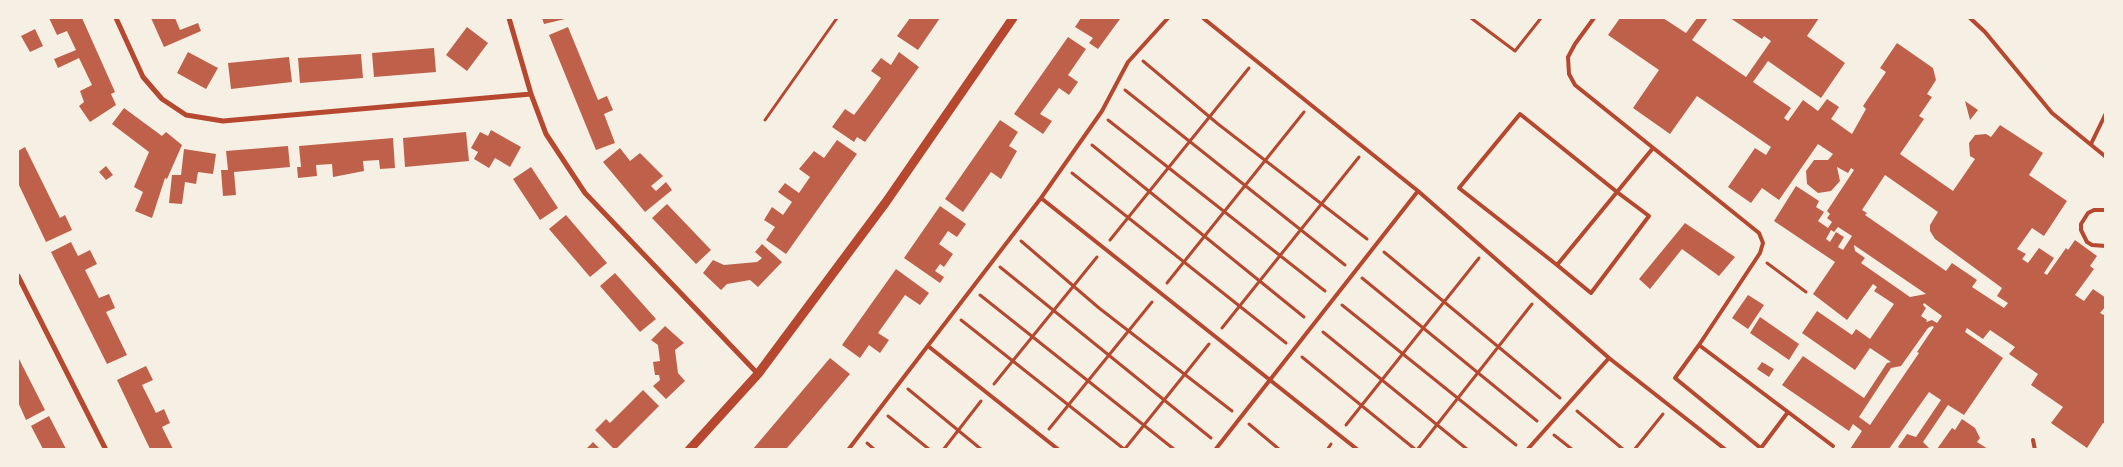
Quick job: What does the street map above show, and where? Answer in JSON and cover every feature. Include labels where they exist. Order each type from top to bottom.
[{"type":"street","points":[[116,18],[143,77],[162,99],[186,115],[223,121],[531,94]]},
{"type":"street","points":[[509,18],[531,94],[546,134],[585,192],[758,374]]},
{"type":"street","points":[[689,450],[758,374],[886,202],[1013,18]]},
{"type":"street","points":[[18,276],[106,450]]},
{"type":"lane","points":[[848,450],[1041,198],[1100,114],[1128,62],[1168,18]]},
{"type":"lane","points":[[1203,18],[1418,191],[1609,358],[1726,450]]},
{"type":"lane","points":[[1594,18],[1574,44],[1568,57],[1569,74],[1575,85],[1759,232],[1763,244],[1758,256],[1675,378],[1762,449],[1788,412]]},
{"type":"lane","points":[[1970,18],[1985,32],[2052,113],[2106,157]]},
{"type":"lane","points":[[2091,144],[2106,112]]},
{"type":"lane","points":[[1520,114],[1649,216],[1591,293],[1557,265],[1459,188],[1520,114]]},
{"type":"lane","points":[[1557,265],[1652,148]]},
{"type":"lane","points":[[1215,450],[1418,191]]},
{"type":"lane","points":[[1041,198],[1358,450]]},
{"type":"lane","points":[[2106,210],[2094,210],[2088,213],[2081,224],[2081,230],[2087,242],[2092,245],[2106,246]]},
{"type":"lane","points":[[1699,345],[1833,446]]},
{"type":"lane","points":[[928,346],[1058,450]]},
{"type":"lane","points":[[1527,450],[1609,358]]},
{"type":"lane","points":[[2033,440],[2035,450]]},
{"type":"path","points":[[765,120],[837,18]]},
{"type":"path","points":[[1471,18],[1515,51],[1541,18]]},
{"type":"path","points":[[1042,437],[1205,237],[1310,104]]},
{"type":"path","points":[[1100,114],[1280,255],[1522,450]]},
{"type":"path","points":[[1083,138],[1468,450]]},
{"type":"path","points":[[952,313],[1125,449],[1366,149]]},
{"type":"path","points":[[1064,166],[1417,450],[1522,319],[1538,295]]},
{"type":"path","points":[[1013,234],[1128,331],[1280,450]]},
{"type":"path","points":[[1327,450],[1485,249]]},
{"type":"path","points":[[1758,256],[1806,292]]},
{"type":"path","points":[[993,261],[1219,444]]},
{"type":"path","points":[[971,289],[1175,450]]},
{"type":"path","points":[[900,382],[982,450]]},
{"type":"path","points":[[1634,450],[1670,405]]},
{"type":"path","points":[[879,409],[930,450]]},
{"type":"building","points":[[49,18],[82,18],[115,92],[111,94],[116,105],[90,122],[79,106],[84,102],[80,91],[92,85],[79,58],[58,68],[54,59],[76,50],[67,31],[57,35]]},
{"type":"building","points":[[151,18],[175,18],[180,30],[198,23],[201,31],[164,47]]},
{"type":"building","points":[[542,18],[564,18],[565,19],[544,24]]},
{"type":"building","points":[[910,18],[940,18],[918,50],[897,36]]},
{"type":"building","points":[[1081,18],[1120,19],[1098,49],[1089,43],[1093,38],[1075,27]]},
{"type":"building","points":[[1620,18],[1663,18],[1686,33],[1697,18],[1708,18],[1692,40],[1746,77],[1771,41],[1764,36],[1762,39],[1730,18],[1819,18],[1807,36],[1845,63],[1821,98],[1768,61],[1753,82],[1791,108],[1784,118],[1788,121],[1803,100],[1818,111],[1827,99],[1839,107],[1831,119],[1852,134],[1866,109],[1863,106],[1886,72],[1880,68],[1897,43],[1933,68],[1936,80],[1927,94],[1932,97],[1919,116],[1924,119],[1900,154],[1953,191],[1975,159],[1970,156],[1969,143],[1975,135],[1986,134],[1991,137],[2000,125],[2043,153],[2029,175],[2067,201],[2044,236],[2032,228],[2017,249],[2026,254],[2022,259],[2028,263],[2039,248],[2054,258],[2044,273],[2047,275],[2066,248],[2068,250],[2075,240],[2097,256],[2090,266],[2094,269],[2075,295],[2084,301],[2093,289],[2106,298],[2106,306],[2100,313],[2106,316],[2106,424],[2103,423],[2087,448],[2051,423],[2063,407],[2031,385],[2038,374],[2009,354],[2015,347],[1990,330],[1983,339],[1967,328],[1965,332],[2003,358],[1964,415],[1948,405],[1923,442],[1930,449],[1901,449],[1898,447],[1907,434],[1916,437],[1941,400],[1929,392],[1889,449],[1850,449],[1862,431],[1853,424],[1849,431],[1782,385],[1803,356],[1864,398],[1887,363],[1891,362],[1870,348],[1855,370],[1802,333],[1817,311],[1852,335],[1856,329],[1870,339],[1894,304],[1874,291],[1877,287],[1873,284],[1847,320],[1813,294],[1835,262],[1774,221],[1796,186],[1819,201],[1816,207],[1824,212],[1818,221],[1828,228],[1832,222],[1827,218],[1830,214],[1827,211],[1854,170],[1851,168],[1848,173],[1837,167],[1840,181],[1831,191],[1818,193],[1807,184],[1806,171],[1814,160],[1828,160],[1833,154],[1818,144],[1779,200],[1762,188],[1751,203],[1728,187],[1755,148],[1766,155],[1771,147],[1697,96],[1670,134],[1633,108],[1659,70],[1608,35]],"holes":[[[1885,175],[1938,212],[1930,225],[1930,231],[1935,239],[2002,288],[1997,296],[2008,303],[2004,308],[1972,287],[1977,280],[1952,263],[1946,271],[1865,215],[1867,213],[1862,210]],[[1838,227],[1852,236],[1843,250],[1838,247],[1844,237],[1836,232],[1830,242],[1826,239],[1831,230],[1834,232]],[[1854,245],[1926,294],[1910,297],[1861,263],[1865,258],[1855,251]],[[1924,303],[1942,316],[1937,323],[1932,320],[1926,322],[1927,320],[1921,316],[1926,308],[1923,305]],[[1934,327],[1917,352],[1919,353],[1870,425],[1859,417],[1891,368],[1901,366],[1928,328]]]},
{"type":"building","points":[[467,27],[488,43],[467,71],[446,55]]},
{"type":"building","points":[[568,27],[598,100],[607,96],[613,110],[604,114],[615,143],[596,150],[549,35]]},
{"type":"building","points":[[35,29],[43,46],[30,52],[21,36]]},
{"type":"building","points":[[1068,37],[1086,49],[1068,75],[1078,82],[1069,95],[1059,88],[1040,114],[1052,121],[1043,134],[1014,114]]},
{"type":"building","points":[[434,48],[436,72],[374,77],[372,53]]},
{"type":"building","points":[[188,52],[218,68],[206,89],[177,73]]},
{"type":"building","points":[[899,52],[919,67],[865,142],[857,137],[854,142],[832,127],[845,109],[854,115],[872,91],[881,78],[871,71],[881,58],[891,65]]},
{"type":"building","points":[[361,54],[363,78],[300,83],[298,58]]},
{"type":"building","points":[[289,57],[292,82],[231,89],[228,63]]},
{"type":"building","points":[[1965,101],[1978,110],[1970,120]]},
{"type":"building","points":[[124,108],[162,136],[166,132],[182,145],[167,179],[165,178],[152,218],[135,211],[143,192],[134,187],[149,152],[112,124]]},
{"type":"building","points":[[1000,120],[1018,132],[1009,146],[1017,151],[1001,179],[991,172],[963,212],[945,199]]},
{"type":"building","points":[[491,130],[521,147],[510,167],[495,158],[489,168],[474,159],[478,152],[471,148],[480,132],[488,136]]},
{"type":"building","points":[[466,132],[469,161],[405,167],[403,138]]},
{"type":"building","points":[[393,138],[395,168],[380,169],[379,160],[363,161],[364,171],[333,177],[332,164],[316,165],[317,176],[298,178],[297,167],[301,167],[299,146]]},
{"type":"building","points":[[837,140],[857,154],[786,254],[766,240],[775,227],[764,220],[772,207],[783,215],[792,202],[778,192],[785,183],[799,193],[810,177],[799,169],[814,151],[824,158]]},
{"type":"building","points":[[288,146],[290,167],[234,172],[236,195],[223,196],[221,170],[228,170],[226,151]]},
{"type":"building","points":[[25,147],[60,218],[65,215],[72,230],[46,242],[18,183],[18,151]]},
{"type":"building","points":[[620,148],[630,161],[640,153],[663,176],[651,186],[656,191],[666,182],[672,190],[645,212],[603,162]]},
{"type":"building","points":[[184,149],[216,154],[213,174],[198,172],[196,184],[185,182],[182,204],[169,203],[172,175],[181,175]]},
{"type":"building","points":[[106,166],[113,175],[106,180],[99,172]]},
{"type":"building","points":[[531,167],[558,208],[540,220],[513,179]]},
{"type":"building","points":[[667,204],[711,250],[696,264],[652,218]]},
{"type":"building","points":[[940,206],[966,224],[957,237],[948,231],[939,244],[953,254],[944,267],[940,264],[935,271],[944,277],[940,283],[904,258]]},
{"type":"building","points":[[566,215],[607,263],[590,277],[549,229]]},
{"type":"building","points":[[1685,223],[1735,257],[1719,276],[1682,249],[1650,289],[1639,279]]},
{"type":"building","points":[[71,242],[78,256],[90,250],[97,264],[85,270],[99,298],[109,294],[115,308],[106,312],[127,355],[107,364],[51,252]]},
{"type":"building","points":[[762,244],[782,262],[758,287],[750,280],[727,284],[721,290],[703,273],[713,260],[724,265],[757,262],[762,258],[755,252]]},
{"type":"building","points":[[896,269],[929,293],[920,305],[905,295],[878,333],[889,340],[880,353],[869,345],[860,358],[842,345]]},
{"type":"building","points":[[615,273],[656,319],[640,332],[600,286]]},
{"type":"building","points":[[1748,295],[1764,305],[1748,329],[1732,318]]},
{"type":"building","points":[[1760,317],[1799,344],[1789,360],[1750,333]]},
{"type":"building","points":[[665,326],[684,343],[675,350],[678,373],[685,381],[666,399],[653,386],[660,380],[659,375],[655,375],[653,362],[660,361],[658,345],[651,340]]},
{"type":"building","points":[[18,357],[45,410],[26,420],[18,402]]},
{"type":"building","points":[[830,358],[850,374],[786,449],[753,449]]},
{"type":"building","points":[[1762,362],[1774,369],[1769,377],[1757,369]]},
{"type":"building","points":[[146,366],[153,380],[142,385],[156,413],[164,409],[170,423],[162,427],[173,449],[150,449],[117,380]]},
{"type":"building","points":[[643,390],[659,406],[615,450],[595,430],[606,419],[610,423]]},
{"type":"building","points":[[49,416],[66,449],[43,449],[31,426]]},
{"type":"building","points":[[1962,419],[1975,428],[1980,438],[1977,442],[1988,449],[1937,449],[1952,428],[1955,430]]},
{"type":"building","points":[[593,442],[600,449],[586,449]]}]
